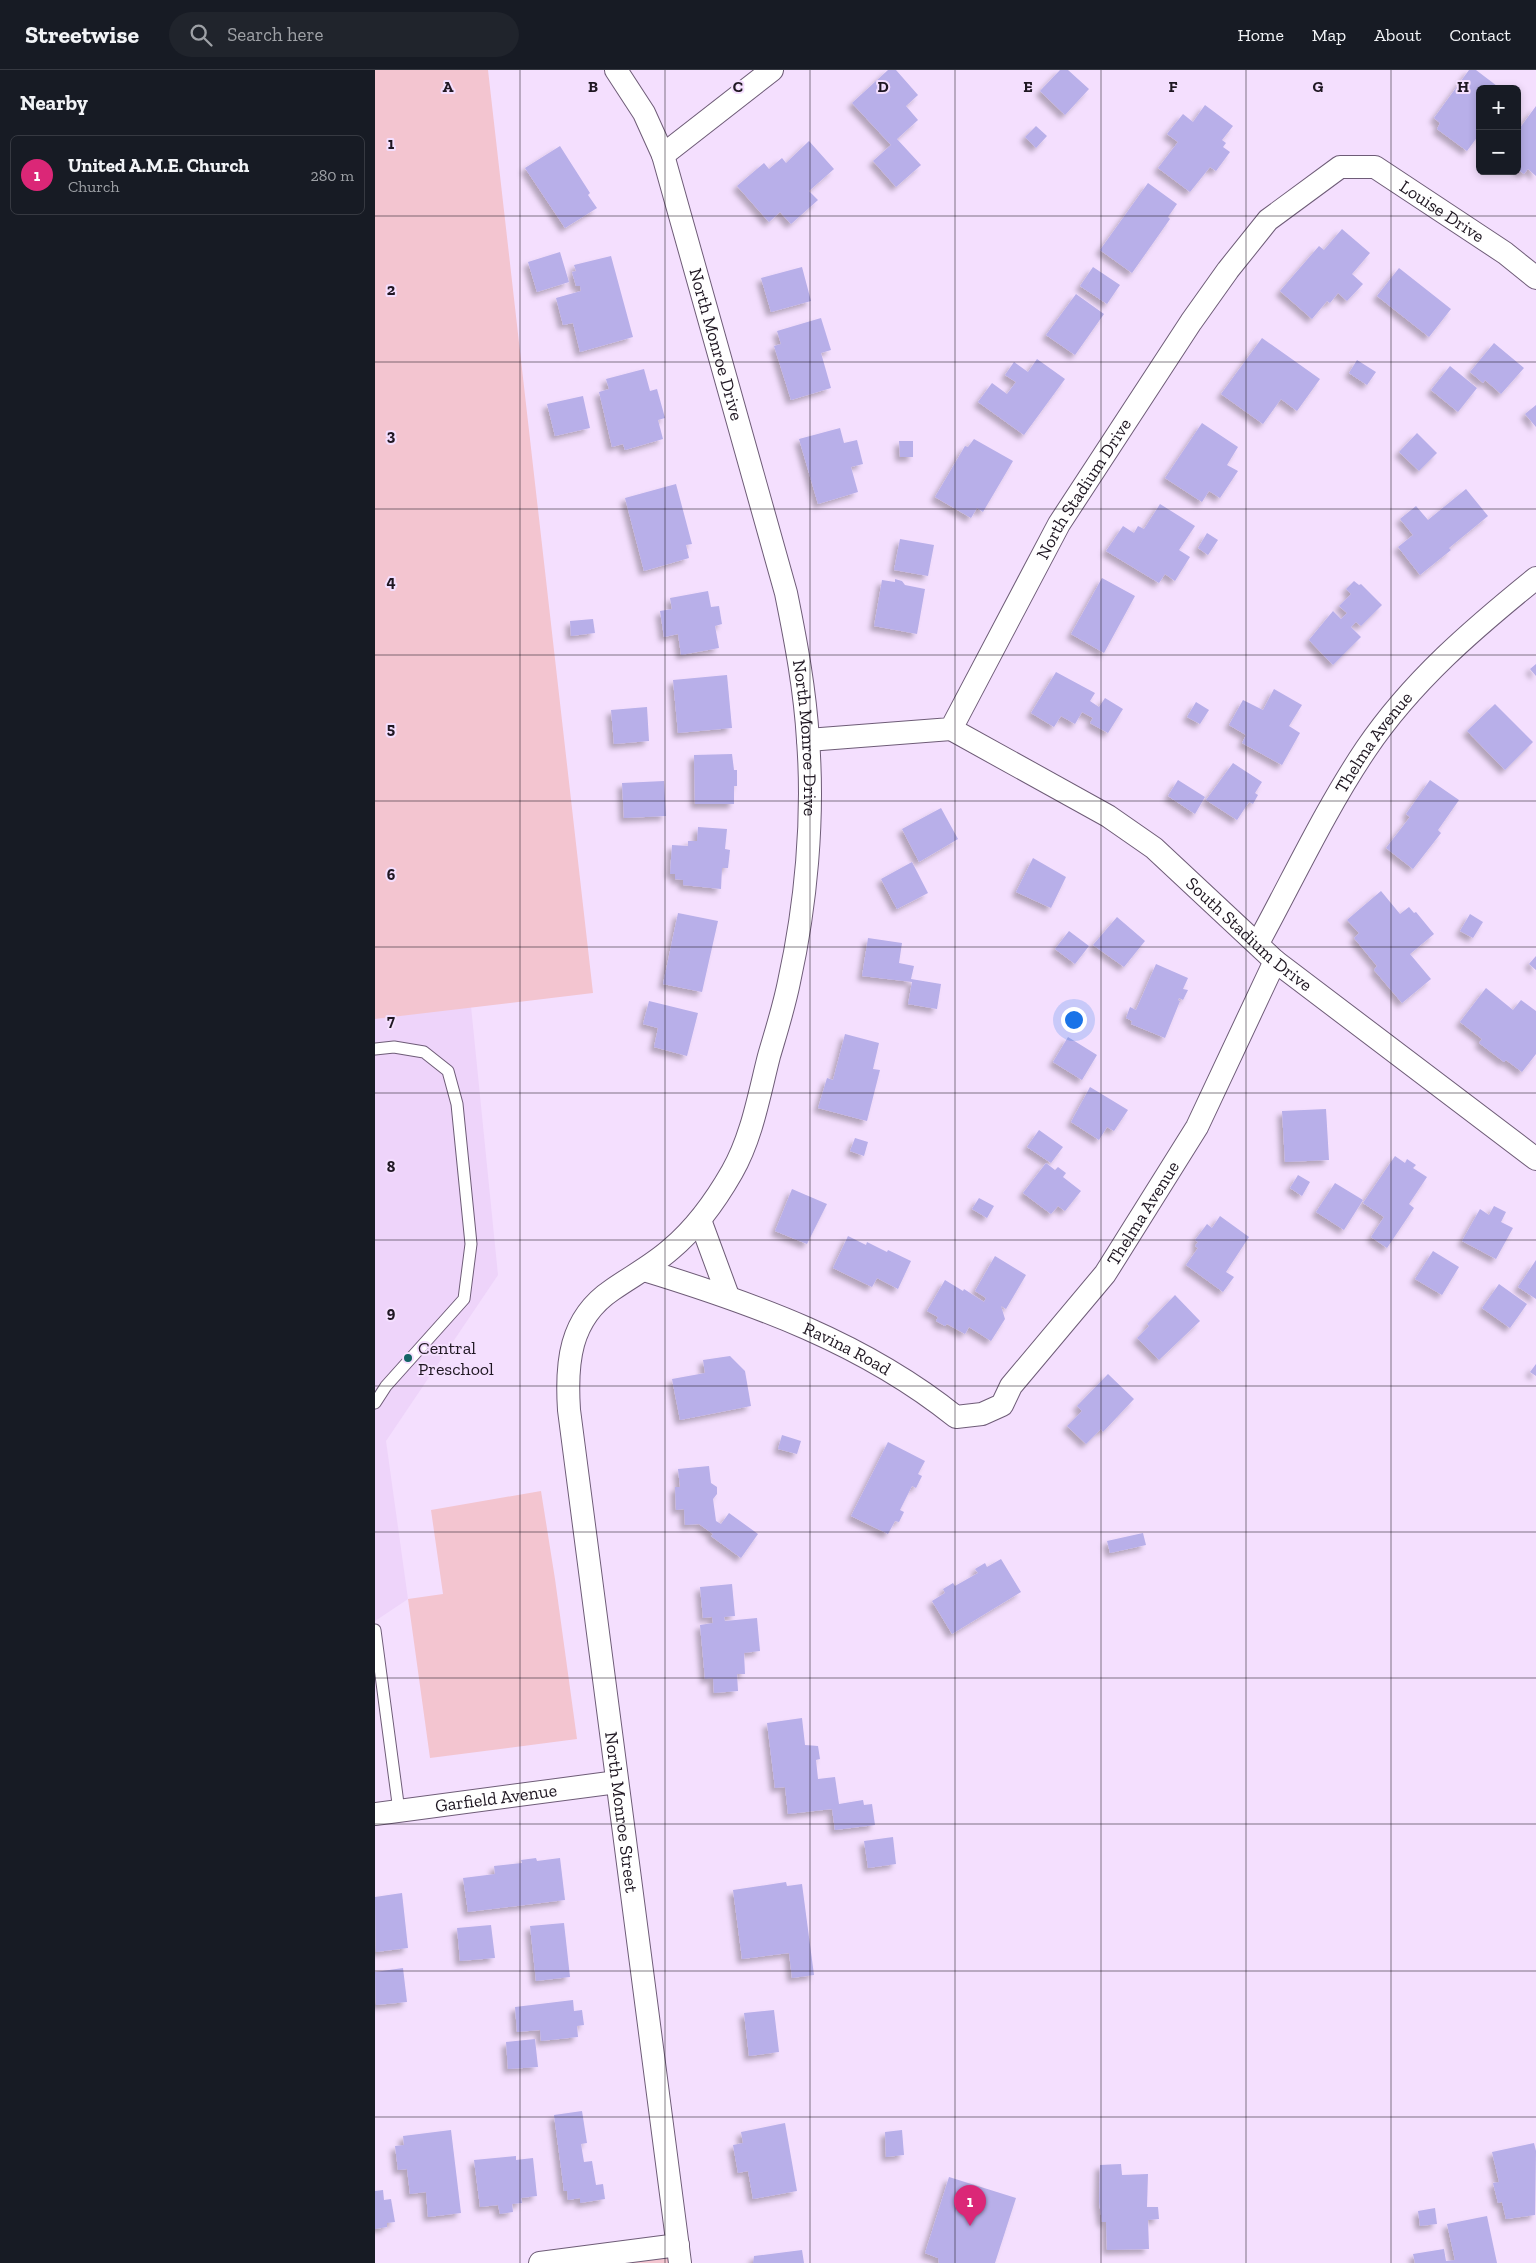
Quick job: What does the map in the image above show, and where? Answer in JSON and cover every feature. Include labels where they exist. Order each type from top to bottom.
[{"type":"street","name":"North Monroe Drive","points":[[568,1360],[577,1330],[594,1305],[610,1290],[644,1270],[671,1250],[711,1206],[733,1170],[748,1136],[789,982],[798,933],[809,825],[808,740],[801,667],[786,593],[663,155],[644,113],[616,70]]},
{"type":"street","points":[[663,155],[772,70]]},
{"type":"street","name":"Louise Drive","points":[[1340,167],[1375,167],[1505,253],[1536,278]]},
{"type":"street","name":"North Stadium Drive","points":[[951,729],[1059,524],[1191,322],[1228,270],[1268,220],[1340,167]]},
{"type":"street","name":"Thelma Avenue","points":[[1257,944],[1349,776],[1394,712],[1430,670],[1470,632],[1536,578]]},
{"type":"street","points":[[808,740],[951,729]]},
{"type":"street","name":"South Stadium Drive","points":[[951,729],[1108,816],[1154,848],[1275,961],[1536,1159]]},
{"type":"street","name":"Thelma Avenue","points":[[956,1416],[982,1414],[1002,1405],[1011,1386],[1105,1274],[1197,1127],[1275,961]]},
{"type":"street","points":[[699,1220],[728,1296]]},
{"type":"street","name":"Ravina Road","points":[[644,1270],[728,1296],[805,1327],[879,1364],[956,1416]]},
{"type":"street","name":"North Monroe Street","points":[[568,1360],[569,1410],[679,2254]]},
{"type":"street","name":"Garfield Avenue","points":[[375,1814],[617,1782]]},
{"type":"street","points":[[540,2263],[679,2254]]},
{"type":"lane","points":[[375,1049],[394,1046],[424,1052],[448,1071],[457,1104],[471,1244],[464,1299],[386,1386],[375,1403]]},
{"type":"lane","points":[[375,1630],[399,1811]]},
{"type":"shaded area","points":[[375,70],[488,70],[593,993],[375,1019]]},
{"type":"shaded area","name":"Central Preschool","points":[[471,1006],[498,1275],[386,1441],[408,1599],[375,1621],[375,1019]]},
{"type":"shaded area","points":[[541,1491],[577,1739],[430,1758],[408,1599],[443,1594],[431,1510]]},
{"type":"shaded area","points":[[675,2250],[677,2263],[570,2263]]},
{"type":"building","points":[[888,70],[896,70],[918,95],[906,106],[918,120],[897,139],[921,165],[896,187],[873,161],[891,145],[852,103]]},
{"type":"building","points":[[1060,70],[1068,70],[1089,89],[1065,115],[1040,91]]},
{"type":"building","points":[[1469,70],[1476,70],[1496,85],[1476,85],[1476,139],[1467,151],[1437,129],[1440,123],[1434,118]]},
{"type":"building","points":[[1205,105],[1233,126],[1222,140],[1226,143],[1223,147],[1230,152],[1216,171],[1210,167],[1190,192],[1158,168],[1178,142],[1167,134],[1183,114],[1193,122]]},
{"type":"building","points":[[1536,106],[1536,176],[1528,169],[1524,174],[1521,172],[1521,127]]},
{"type":"building","points":[[1036,126],[1047,136],[1036,148],[1025,137]]},
{"type":"building","points":[[809,141],[834,169],[809,191],[818,200],[791,224],[780,212],[769,222],[737,186],[764,163],[769,169],[782,158],[786,163]]},
{"type":"building","points":[[560,146],[590,193],[588,195],[597,208],[565,228],[525,168]]},
{"type":"building","points":[[1148,183],[1177,204],[1168,217],[1170,219],[1132,273],[1100,250]]},
{"type":"building","points":[[1342,229],[1370,253],[1352,274],[1363,284],[1347,301],[1338,293],[1330,303],[1327,301],[1312,319],[1280,291],[1319,246],[1324,250]]},
{"type":"building","points":[[560,252],[569,282],[537,292],[528,262]]},
{"type":"building","points":[[611,256],[633,337],[580,352],[573,323],[563,325],[556,298],[581,291],[580,286],[576,286],[572,272],[576,271],[574,265]]},
{"type":"building","points":[[802,267],[811,301],[771,312],[761,278]]},
{"type":"building","points":[[1093,267],[1120,285],[1107,304],[1080,286]]},
{"type":"building","points":[[1399,268],[1451,309],[1429,337],[1377,296]]},
{"type":"building","points":[[1076,294],[1104,314],[1075,355],[1046,335]]},
{"type":"building","points":[[821,318],[831,350],[821,353],[831,388],[791,400],[774,346],[781,344],[777,331]]},
{"type":"building","points":[[1262,338],[1320,379],[1297,411],[1281,399],[1263,424],[1221,394]]},
{"type":"building","points":[[1494,343],[1524,368],[1501,394],[1485,380],[1483,383],[1470,372]]},
{"type":"building","points":[[1037,359],[1065,379],[1024,435],[978,402],[992,383],[1007,394],[1016,382],[1005,375],[1014,362],[1028,372]]},
{"type":"building","points":[[1357,360],[1376,372],[1367,385],[1349,373]]},
{"type":"building","points":[[1450,366],[1477,388],[1458,412],[1431,390]]},
{"type":"building","points":[[644,369],[650,391],[657,389],[665,418],[658,420],[663,439],[625,450],[623,444],[612,447],[599,392],[609,389],[606,379]]},
{"type":"building","points":[[583,396],[590,428],[555,436],[547,404]]},
{"type":"building","points":[[1536,405],[1536,427],[1525,414]]},
{"type":"building","points":[[1202,423],[1238,447],[1227,465],[1238,471],[1220,498],[1209,491],[1202,502],[1165,478]]},
{"type":"building","points":[[840,428],[844,443],[857,440],[863,464],[851,467],[858,492],[818,504],[799,439]]},
{"type":"building","points":[[1417,433],[1437,453],[1419,471],[1399,452]]},
{"type":"building","points":[[974,439],[1013,461],[983,512],[977,508],[971,518],[935,497],[965,446],[968,447]]},
{"type":"building","points":[[899,441],[913,441],[913,457],[900,457]]},
{"type":"building","points":[[676,484],[692,544],[686,545],[689,558],[644,571],[625,498]]},
{"type":"building","points":[[1466,489],[1488,516],[1420,575],[1398,547],[1413,535],[1400,519],[1416,506],[1428,520]]},
{"type":"building","points":[[1160,504],[1195,526],[1179,550],[1190,557],[1175,581],[1165,574],[1159,583],[1106,551],[1123,526],[1134,533],[1138,526],[1144,529]]},
{"type":"building","points":[[1207,533],[1218,540],[1208,555],[1198,548]]},
{"type":"building","points":[[900,539],[934,545],[928,576],[894,570]]},
{"type":"building","points":[[1102,578],[1135,596],[1104,653],[1071,634]]},
{"type":"building","points":[[895,579],[902,581],[905,585],[925,589],[917,634],[874,626],[882,580],[895,582]]},
{"type":"building","points":[[1354,581],[1359,585],[1361,584],[1382,605],[1361,626],[1356,622],[1351,627],[1361,637],[1333,665],[1309,640],[1333,611],[1341,619],[1347,613],[1339,606],[1351,594],[1346,589]]},
{"type":"building","points":[[708,591],[711,607],[719,606],[722,624],[715,626],[719,648],[681,655],[678,634],[664,637],[660,611],[672,609],[670,598]]},
{"type":"building","points":[[593,619],[595,633],[571,636],[570,621]]},
{"type":"building","points":[[1536,664],[1536,676],[1530,669]]},
{"type":"building","points":[[1056,672],[1095,693],[1090,701],[1099,707],[1105,698],[1123,709],[1108,733],[1090,723],[1093,718],[1082,712],[1075,724],[1061,716],[1054,727],[1031,713]]},
{"type":"building","points":[[727,675],[732,728],[678,733],[673,680]]},
{"type":"building","points":[[1274,689],[1302,705],[1289,726],[1300,733],[1282,765],[1242,743],[1246,735],[1229,725],[1243,700],[1263,710]]},
{"type":"building","points":[[1196,702],[1209,710],[1200,724],[1187,717]]},
{"type":"building","points":[[1495,704],[1533,742],[1505,770],[1467,731]]},
{"type":"building","points":[[647,707],[649,741],[614,744],[611,710]]},
{"type":"building","points":[[732,754],[734,770],[737,770],[737,786],[734,786],[734,804],[695,804],[694,755]]},
{"type":"building","points":[[1233,763],[1262,782],[1255,793],[1258,795],[1253,804],[1249,802],[1237,820],[1206,800]]},
{"type":"building","points":[[1178,780],[1205,797],[1195,814],[1168,796]]},
{"type":"building","points":[[1430,780],[1459,800],[1438,830],[1441,833],[1413,869],[1386,848],[1410,817],[1406,814]]},
{"type":"building","points":[[664,781],[666,816],[624,818],[622,783]]},
{"type":"building","points":[[941,808],[958,839],[919,862],[902,829]]},
{"type":"building","points":[[698,827],[727,829],[725,849],[730,850],[728,868],[722,868],[721,889],[683,885],[683,880],[675,879],[675,874],[670,874],[672,845],[688,846],[688,841],[697,841]]},
{"type":"building","points":[[1033,858],[1066,877],[1051,908],[1016,892]]},
{"type":"building","points":[[912,862],[928,893],[897,909],[881,879]]},
{"type":"building","points":[[1381,891],[1400,914],[1409,907],[1414,913],[1416,912],[1434,934],[1410,954],[1431,979],[1402,1003],[1374,970],[1377,966],[1354,938],[1359,933],[1347,920]]},
{"type":"building","points":[[678,913],[718,921],[702,992],[663,984]]},
{"type":"building","points":[[1470,914],[1483,922],[1473,938],[1460,931]]},
{"type":"building","points":[[1117,917],[1145,941],[1124,967],[1093,945]]},
{"type":"building","points":[[1069,931],[1089,946],[1075,964],[1055,949]]},
{"type":"building","points":[[868,938],[902,943],[899,963],[914,966],[911,979],[941,984],[937,1009],[908,1004],[912,982],[862,976]]},
{"type":"building","points":[[1536,956],[1536,970],[1529,964]]},
{"type":"building","points":[[1156,964],[1188,978],[1183,989],[1188,990],[1183,1000],[1179,998],[1178,1000],[1180,1001],[1165,1038],[1131,1024],[1132,1021],[1126,1018],[1130,1007],[1136,1010]]},
{"type":"building","points":[[1486,988],[1513,1010],[1521,1000],[1536,1011],[1536,1054],[1522,1072],[1506,1060],[1504,1062],[1479,1043],[1482,1039],[1460,1022]]},
{"type":"building","points":[[649,1001],[698,1013],[687,1056],[654,1047],[658,1028],[643,1024]]},
{"type":"building","points":[[845,1034],[879,1043],[873,1069],[880,1070],[867,1121],[818,1108],[827,1078],[833,1080]]},
{"type":"building","points":[[1068,1037],[1097,1055],[1082,1080],[1053,1062]]},
{"type":"building","points":[[1090,1087],[1128,1110],[1114,1131],[1107,1127],[1099,1140],[1071,1122]]},
{"type":"building","points":[[1326,1109],[1329,1160],[1285,1162],[1282,1111]]},
{"type":"building","points":[[1039,1130],[1063,1147],[1051,1163],[1027,1147]]},
{"type":"building","points":[[855,1138],[868,1142],[864,1156],[850,1151]]},
{"type":"building","points":[[1395,1156],[1405,1163],[1407,1159],[1416,1165],[1413,1168],[1427,1177],[1409,1204],[1414,1208],[1387,1248],[1371,1237],[1384,1217],[1363,1203]]},
{"type":"building","points":[[1046,1163],[1055,1170],[1058,1167],[1066,1173],[1063,1177],[1081,1191],[1065,1211],[1058,1206],[1051,1214],[1023,1193]]},
{"type":"building","points":[[1298,1175],[1310,1182],[1302,1196],[1290,1188]]},
{"type":"building","points":[[1335,1183],[1363,1200],[1344,1230],[1316,1212]]},
{"type":"building","points":[[792,1189],[827,1204],[807,1244],[775,1231]]},
{"type":"building","points":[[979,1198],[994,1206],[987,1218],[972,1209]]},
{"type":"building","points":[[1494,1206],[1506,1212],[1501,1222],[1513,1228],[1496,1259],[1462,1241],[1480,1209],[1489,1215]]},
{"type":"building","points":[[1220,1216],[1249,1237],[1226,1272],[1234,1277],[1223,1292],[1186,1265],[1198,1248],[1195,1246],[1198,1242],[1195,1240],[1207,1224],[1212,1228]]},
{"type":"building","points":[[848,1236],[866,1245],[867,1242],[887,1252],[888,1250],[911,1261],[898,1289],[877,1278],[872,1287],[833,1268]]},
{"type":"building","points":[[1433,1251],[1459,1267],[1442,1295],[1415,1279]]},
{"type":"building","points":[[995,1256],[1026,1275],[1006,1309],[1001,1306],[1005,1319],[991,1341],[969,1327],[965,1334],[947,1324],[945,1326],[936,1321],[938,1317],[927,1311],[945,1280],[984,1302],[986,1298],[975,1291]]},
{"type":"building","points":[[1536,1260],[1536,1299],[1518,1287]]},
{"type":"building","points":[[1499,1284],[1527,1304],[1510,1328],[1482,1308]]},
{"type":"building","points":[[1175,1295],[1200,1321],[1159,1360],[1137,1338],[1149,1326],[1147,1324]]},
{"type":"building","points":[[730,1356],[745,1371],[751,1406],[680,1420],[672,1379],[705,1373],[703,1360]]},
{"type":"building","points":[[1536,1364],[1536,1376],[1530,1372]]},
{"type":"building","points":[[1108,1374],[1134,1399],[1103,1432],[1101,1429],[1086,1444],[1067,1426],[1082,1411],[1077,1406]]},
{"type":"building","points":[[782,1435],[801,1441],[797,1454],[778,1449]]},
{"type":"building","points":[[888,1442],[925,1461],[918,1474],[922,1476],[916,1488],[912,1486],[900,1510],[904,1512],[899,1522],[895,1521],[888,1534],[851,1516]]},
{"type":"building","points":[[709,1466],[711,1483],[717,1487],[717,1494],[713,1499],[716,1521],[721,1524],[729,1513],[758,1534],[741,1558],[711,1536],[713,1534],[699,1524],[685,1525],[684,1509],[676,1510],[675,1487],[680,1487],[678,1469]]},
{"type":"building","points":[[1143,1533],[1146,1545],[1110,1553],[1107,1541]]},
{"type":"building","points":[[1001,1559],[1021,1592],[952,1634],[932,1601],[945,1593],[943,1589],[953,1583],[955,1586],[978,1573],[975,1569],[985,1563],[987,1567]]},
{"type":"building","points":[[732,1584],[735,1616],[724,1617],[725,1621],[757,1618],[760,1651],[744,1653],[745,1674],[737,1674],[738,1691],[714,1693],[713,1678],[705,1679],[700,1625],[713,1623],[712,1617],[703,1618],[700,1587]]},
{"type":"building","points":[[802,1718],[805,1745],[818,1746],[820,1759],[816,1760],[818,1779],[835,1777],[839,1804],[863,1800],[864,1805],[872,1804],[875,1825],[835,1830],[832,1809],[788,1814],[785,1787],[775,1788],[767,1723]]},
{"type":"building","points":[[893,1837],[896,1864],[868,1868],[864,1841]]},
{"type":"building","points":[[536,1858],[537,1861],[560,1858],[565,1900],[468,1912],[463,1878],[495,1874],[494,1866],[522,1863],[521,1860]]},
{"type":"building","points":[[786,1882],[787,1886],[802,1884],[814,1975],[792,1978],[789,1953],[742,1959],[733,1890]]},
{"type":"building","points":[[402,1893],[408,1948],[376,1952],[375,1897]]},
{"type":"building","points":[[564,1923],[570,1977],[536,1981],[530,1926]]},
{"type":"building","points":[[491,1925],[495,1958],[460,1961],[457,1928]]},
{"type":"building","points":[[403,1968],[407,2002],[376,2005],[375,1972]]},
{"type":"building","points":[[573,2000],[574,2011],[582,2010],[584,2025],[577,2026],[578,2037],[541,2041],[540,2030],[517,2032],[515,2007]]},
{"type":"building","points":[[774,2010],[779,2052],[749,2056],[744,2013]]},
{"type":"building","points":[[535,2039],[538,2067],[508,2069],[506,2042]]},
{"type":"building","points":[[582,2111],[587,2143],[581,2144],[584,2162],[592,2161],[596,2185],[603,2184],[605,2199],[580,2203],[580,2198],[568,2200],[567,2191],[564,2191],[554,2115]]},
{"type":"building","points":[[785,2123],[797,2191],[753,2199],[748,2171],[738,2173],[733,2145],[743,2143],[741,2132]]},
{"type":"building","points":[[451,2130],[461,2213],[428,2217],[426,2192],[410,2194],[407,2169],[398,2170],[395,2146],[404,2145],[403,2136]]},
{"type":"building","points":[[902,2130],[904,2155],[886,2157],[885,2132]]},
{"type":"building","points":[[1534,2143],[1536,2151],[1535,2215],[1506,2219],[1502,2202],[1498,2203],[1493,2183],[1499,2182],[1492,2152]]},
{"type":"building","points":[[516,2156],[516,2160],[533,2158],[537,2196],[521,2198],[522,2203],[512,2204],[513,2212],[500,2214],[498,2205],[480,2207],[474,2160]]},
{"type":"building","points":[[1121,2164],[1122,2175],[1148,2174],[1147,2207],[1158,2207],[1159,2219],[1148,2220],[1149,2249],[1107,2250],[1106,2222],[1102,2222],[1099,2202],[1100,2165]]},
{"type":"building","points":[[949,2177],[1016,2198],[995,2263],[939,2263],[938,2258],[925,2253]]},
{"type":"building","points":[[383,2190],[384,2200],[391,2199],[395,2222],[387,2223],[387,2227],[375,2229],[375,2191]]},
{"type":"building","points":[[1435,2208],[1437,2224],[1420,2226],[1418,2211]]},
{"type":"building","points":[[1487,2216],[1497,2263],[1415,2263],[1413,2254],[1444,2249],[1446,2261],[1455,2260],[1447,2224]]},
{"type":"building","points":[[802,2250],[804,2263],[753,2263],[754,2256]]},
{"type":"place","name":"Central Preschool","points":[[408,1358]]},
{"type":"place","name":"United A.M.E. Church","points":[[970,2226]]}]
